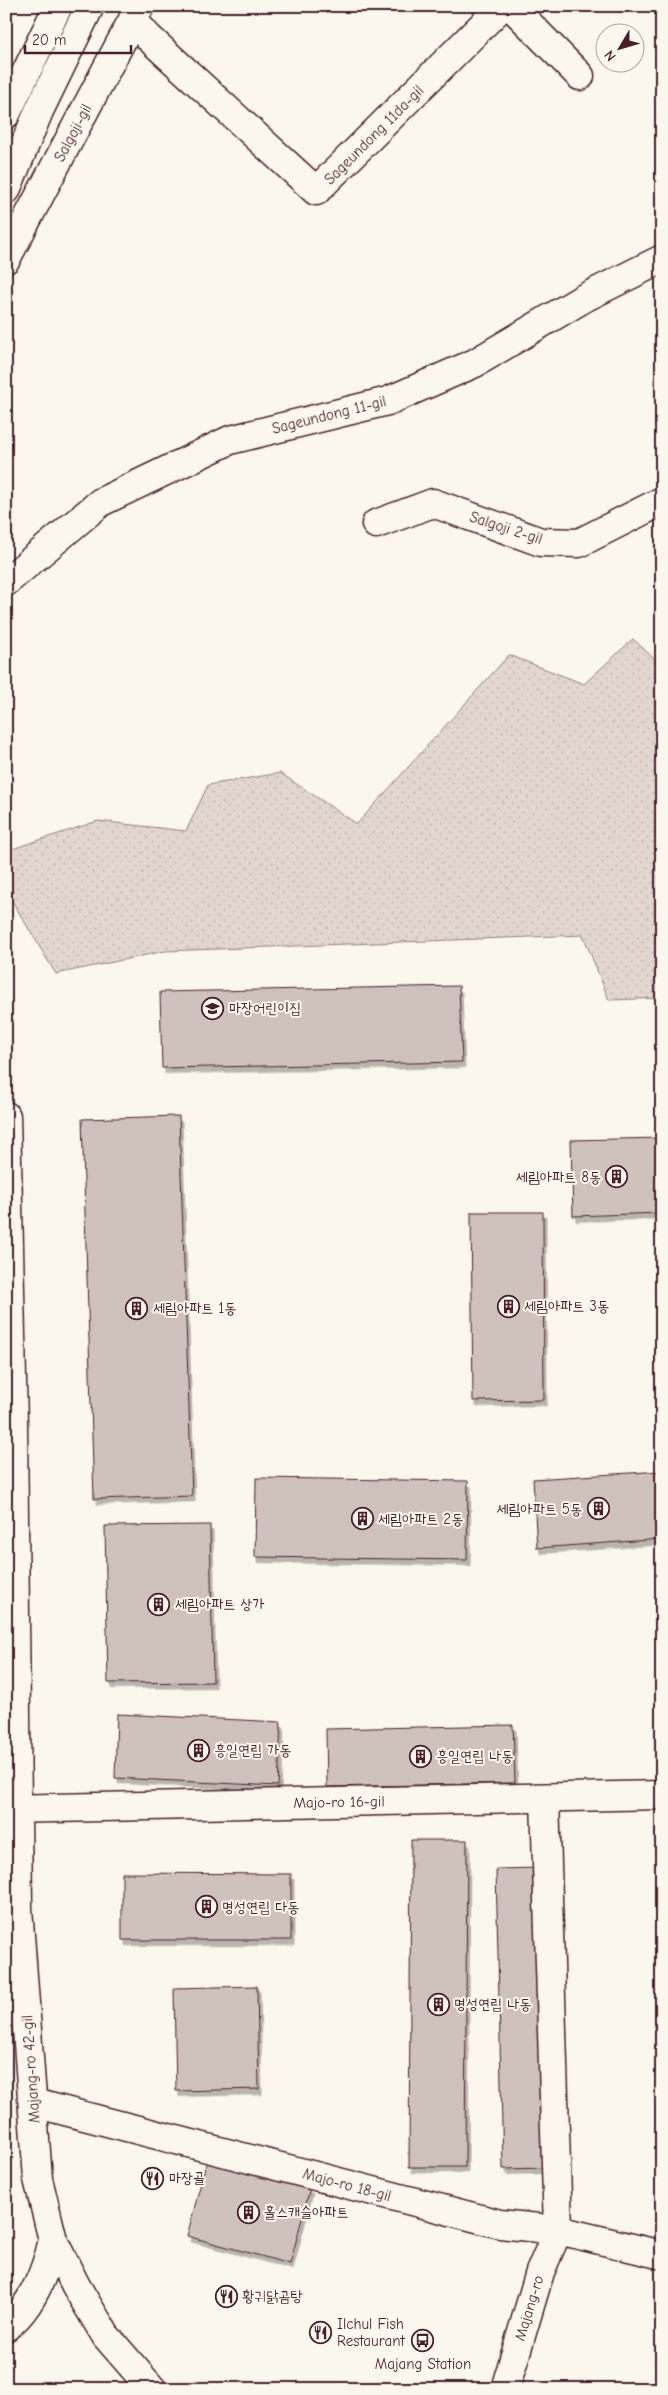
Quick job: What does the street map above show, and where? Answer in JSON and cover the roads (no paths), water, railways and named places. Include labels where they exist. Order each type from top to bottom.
[{"type":"main road","points":[[6,114],[58,6]]},
{"type":"main road","points":[[6,190],[39,111],[90,6]]},
{"type":"main road","name":"Sageundong 11da-gil","points":[[136,13],[148,37],[316,192],[502,6]]},
{"type":"main road","points":[[511,6],[580,76]]},
{"type":"main road","name":"Salgoji-gil","points":[[6,259],[136,13]]},
{"type":"main road","name":"Sageundong 11-gil","points":[[6,582],[101,502],[230,440],[388,401],[475,363],[584,298],[662,259]]},
{"type":"main road","name":"Salgoji 2-gil","points":[[376,524],[433,503],[541,542],[579,543],[662,501]]},
{"type":"main road","name":"Majang-ro 42-gil","points":[[6,1116],[14,1424],[12,1808],[38,2179],[53,2240],[76,2286],[106,2336],[152,2389]]},
{"type":"main road","name":"Majo-ro 16-gil","points":[[12,1808],[662,1795]]},
{"type":"main road","points":[[545,1798],[558,2230]]},
{"type":"main road","name":"Majo-ro 18-gil","points":[[34,2103],[500,2224],[558,2230],[662,2255]]},
{"type":"main road","name":"Majang-ro","points":[[505,2389],[540,2272],[558,2230]]},
{"type":"main road","points":[[6,2328],[18,2316],[31,2297],[48,2259],[53,2240]]},
{"type":"place","name":"마장어린이집","points":[[213,1008]]},
{"type":"place","name":"세림아파트 8동","points":[[617,1177]]},
{"type":"place","name":"세림아파트 3동","points":[[508,1306]]},
{"type":"place","name":"세림아파트 1동","points":[[137,1308]]},
{"type":"place","name":"세림아파트 5동","points":[[598,1509]]},
{"type":"place","name":"세림아파트 2동","points":[[362,1519]]},
{"type":"place","name":"세림아파트 상가","points":[[159,1604]]},
{"type":"place","name":"흥일연립 가동","points":[[198,1750]]},
{"type":"place","name":"흥일연립 나동","points":[[420,1756]]},
{"type":"place","name":"명성연립 다동","points":[[206,1907]]},
{"type":"place","name":"명성연립 나동","points":[[438,2004]]},
{"type":"place","name":"마장골","points":[[153,2178]]},
{"type":"place","name":"홀스캐슬아파트","points":[[248,2212]]},
{"type":"place","name":"황귀닭곰탕","points":[[226,2296]]},
{"type":"place","name":"Ilchul Fish Restaurant","points":[[321,2333]]},
{"type":"place","name":"Majang Station","points":[[423,2341]]}]
